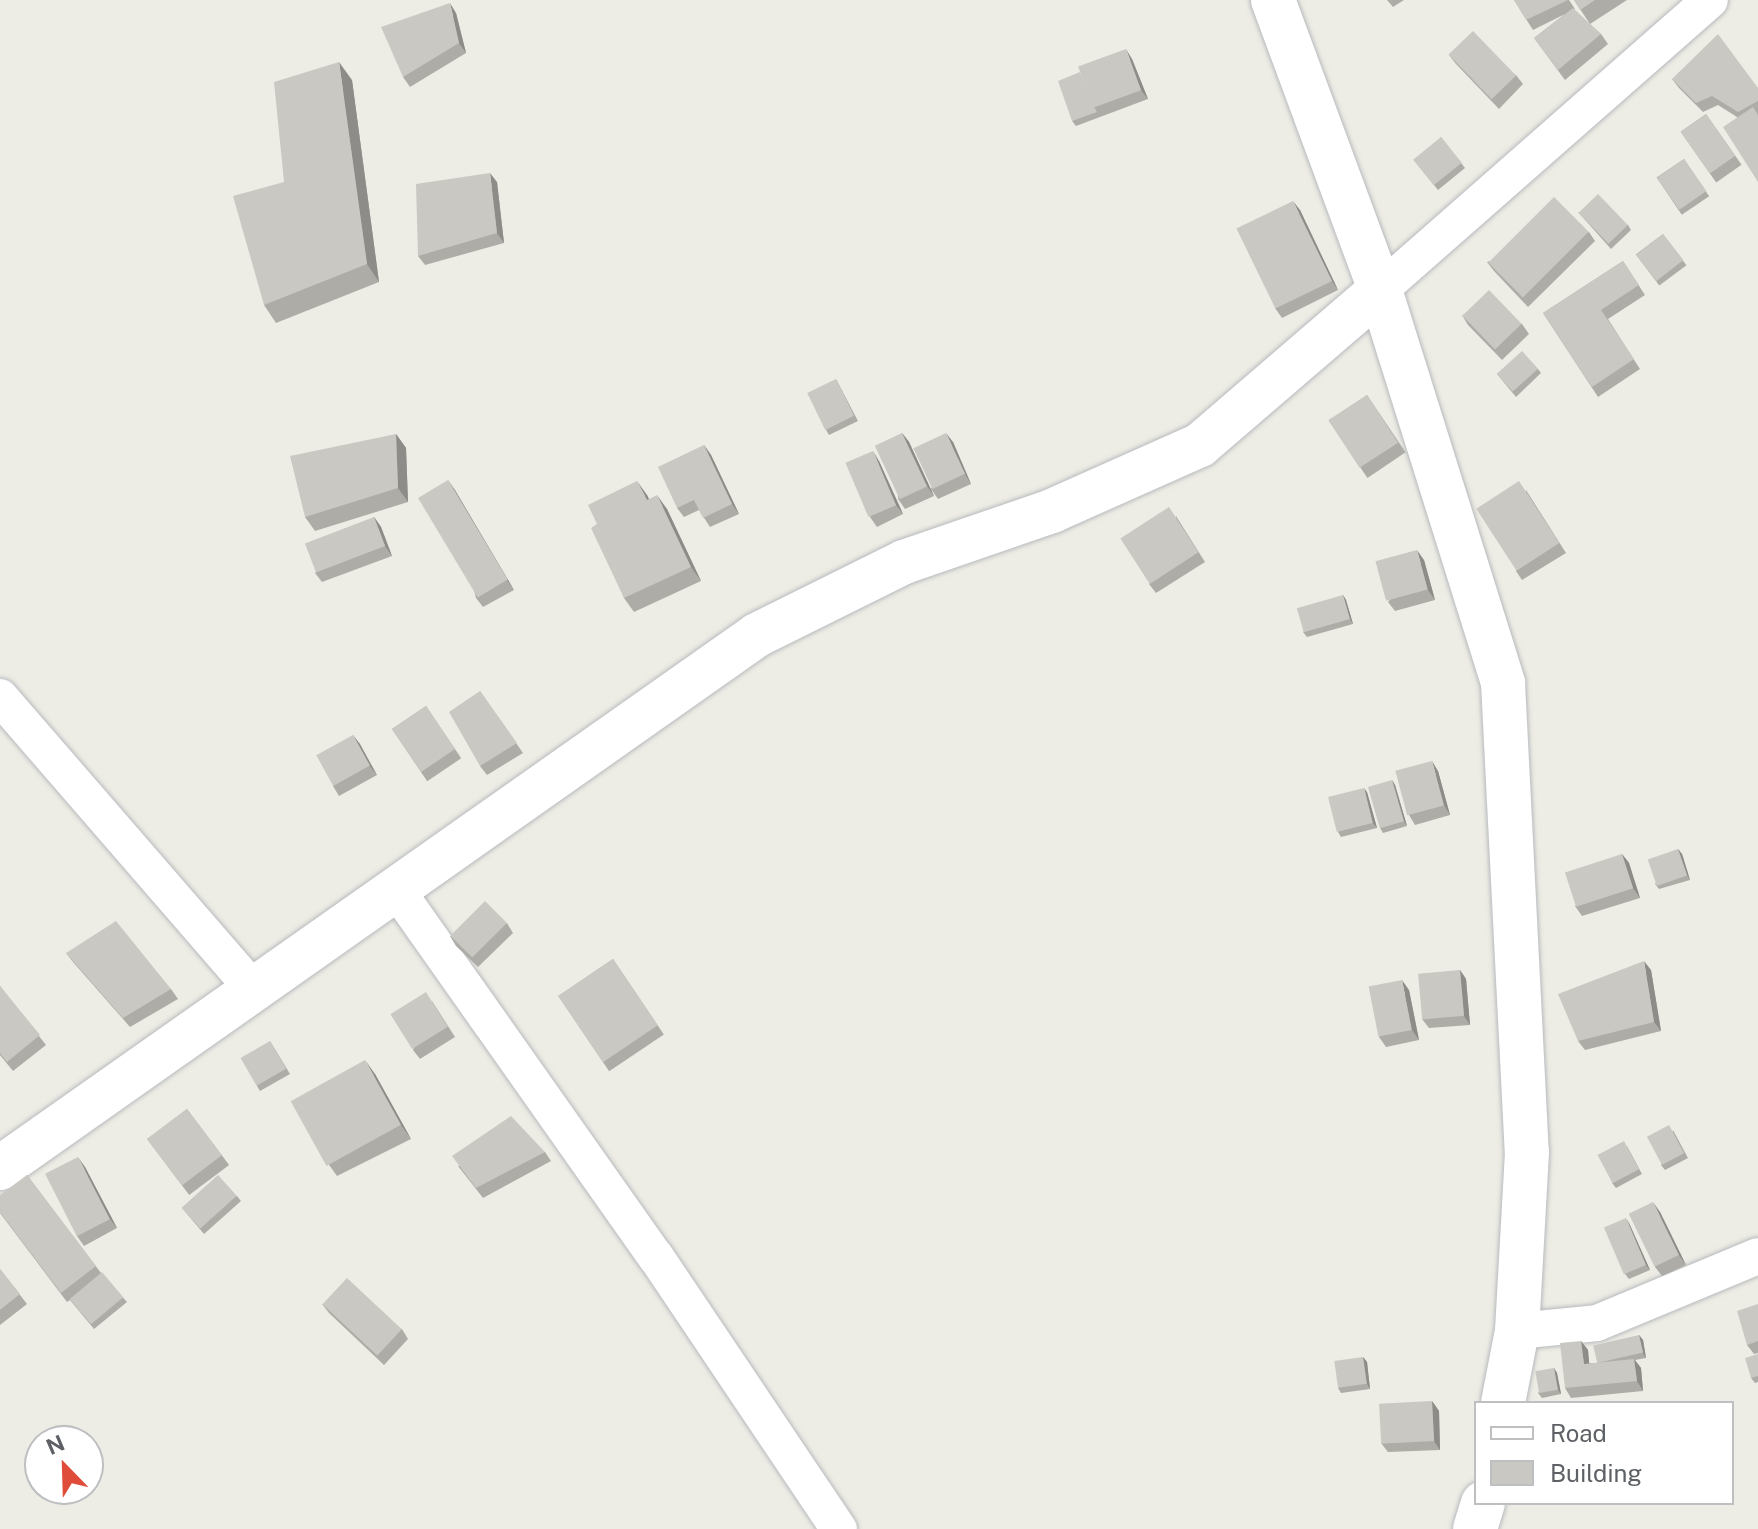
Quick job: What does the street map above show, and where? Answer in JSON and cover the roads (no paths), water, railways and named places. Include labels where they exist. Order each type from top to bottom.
[{"type":"street","points":[[1273,0],[1380,290],[1503,683],[1527,1152],[1517,1331],[1503,1401]]},
{"type":"street","points":[[0,1168],[757,635],[904,562],[1052,511],[1200,445],[1710,0]]},
{"type":"street","points":[[0,697],[255,991]]},
{"type":"street","points":[[396,889],[647,1244],[839,1529]]},
{"type":"street","points":[[1517,1331],[1597,1323],[1758,1256]]},
{"type":"street","points":[[1475,1529],[1482,1505]]}]
